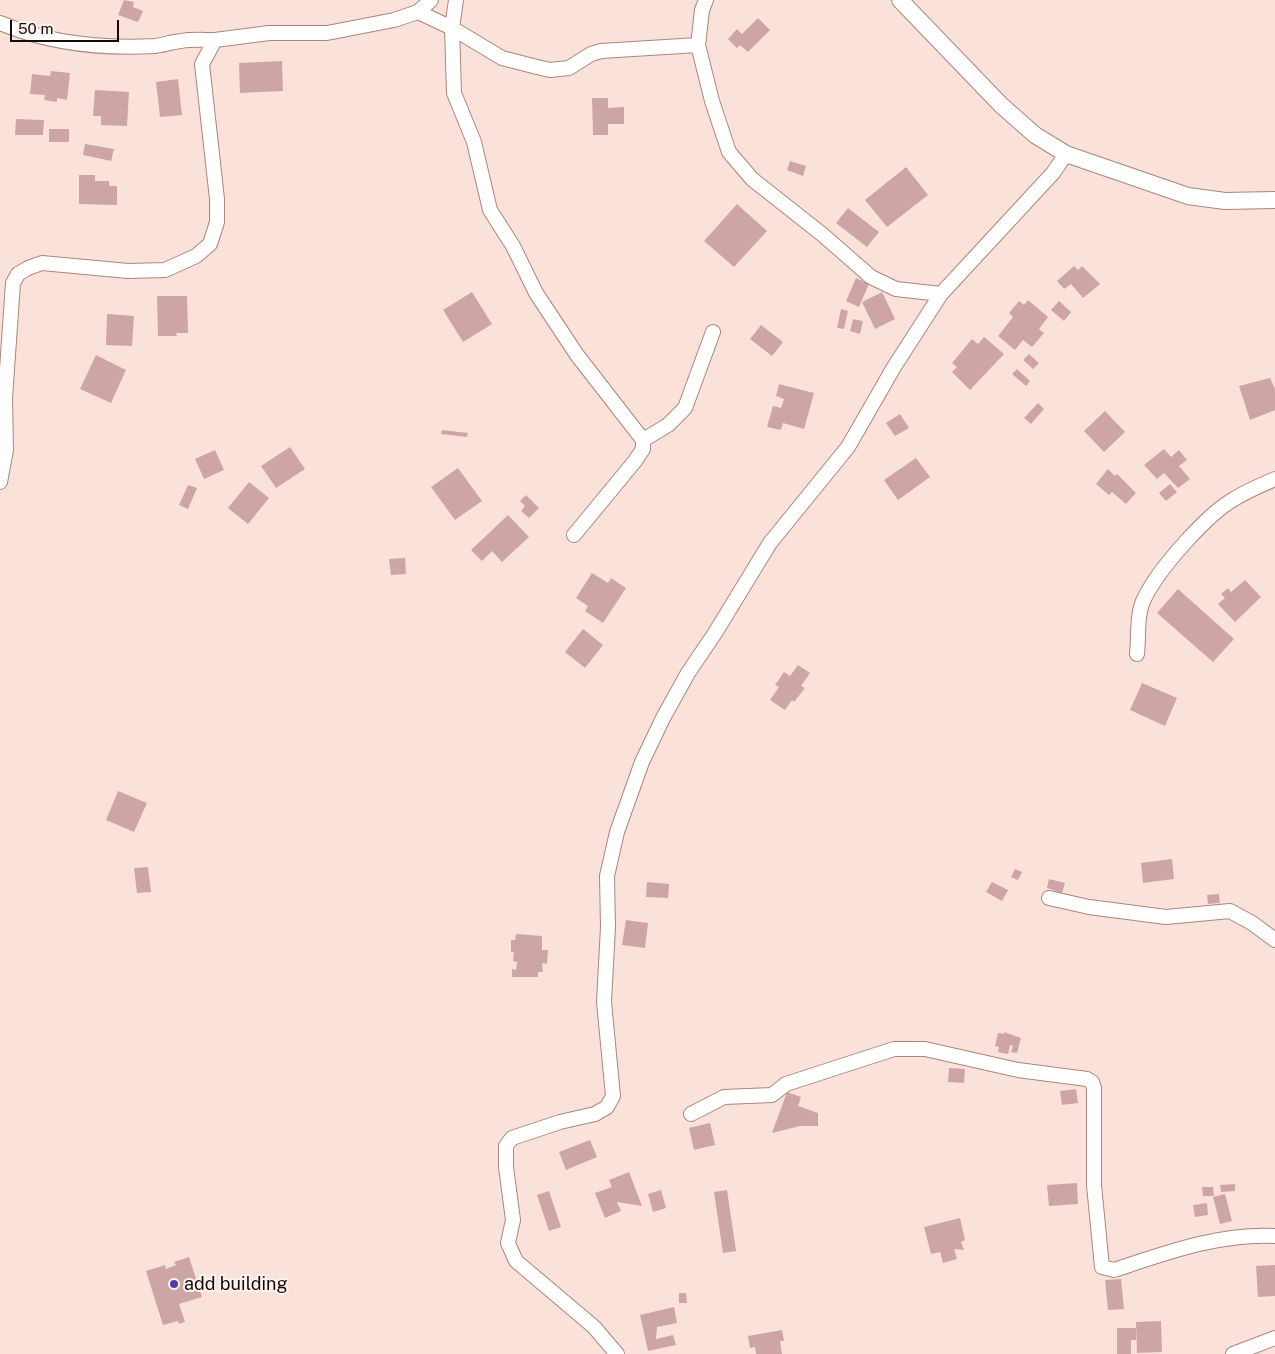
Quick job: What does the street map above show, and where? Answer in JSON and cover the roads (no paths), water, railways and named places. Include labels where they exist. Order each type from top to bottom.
[{"type":"street","points":[[0,23],[20,31],[73,43],[103,46],[156,46],[182,41],[216,40],[269,33],[327,33],[394,20],[418,12],[432,0]]},
{"type":"street","points":[[456,0],[452,28],[454,93],[474,142],[490,210],[513,246],[536,293],[577,354],[643,440],[643,449],[635,461],[574,535]]},
{"type":"street","points":[[706,0],[702,10],[698,45],[714,108],[729,152],[752,179],[823,235],[871,277],[896,289],[941,294]]},
{"type":"street","points":[[900,0],[1001,105],[1036,135],[1066,154],[1188,196],[1224,201],[1275,200]]},
{"type":"street","points":[[418,12],[452,28],[502,58],[550,70],[569,68],[591,54],[601,51],[698,45]]},
{"type":"street","points":[[0,482],[6,450],[5,398],[13,283],[18,274],[42,263],[128,271],[165,270],[196,256],[210,244],[217,222],[217,199],[202,64],[216,40]]},
{"type":"street","points":[[617,1354],[594,1327],[516,1261],[508,1243],[513,1220],[506,1167],[506,1146],[512,1138],[560,1122],[595,1114],[607,1107],[613,1096],[604,1002],[608,927],[607,876],[617,832],[642,762],[688,673],[716,633],[770,543],[848,447],[894,367],[941,294],[1053,173],[1066,154]]},
{"type":"street","points":[[643,440],[668,425],[685,408],[713,332]]},
{"type":"street","points":[[1137,654],[1142,604],[1165,567],[1218,511],[1233,499],[1275,479]]},
{"type":"street","points":[[1049,898],[1089,907],[1166,917],[1230,911],[1252,923],[1275,940]]},
{"type":"street","points":[[691,1114],[724,1097],[772,1095],[786,1084],[894,1049],[925,1049],[1018,1070],[1087,1079],[1092,1082],[1094,1088],[1094,1185],[1102,1267],[1114,1270],[1194,1244],[1227,1239],[1275,1236]]},
{"type":"street","points":[[1233,1354],[1275,1338]]},
{"type":"place","name":"add building","points":[[174,1284]]}]
